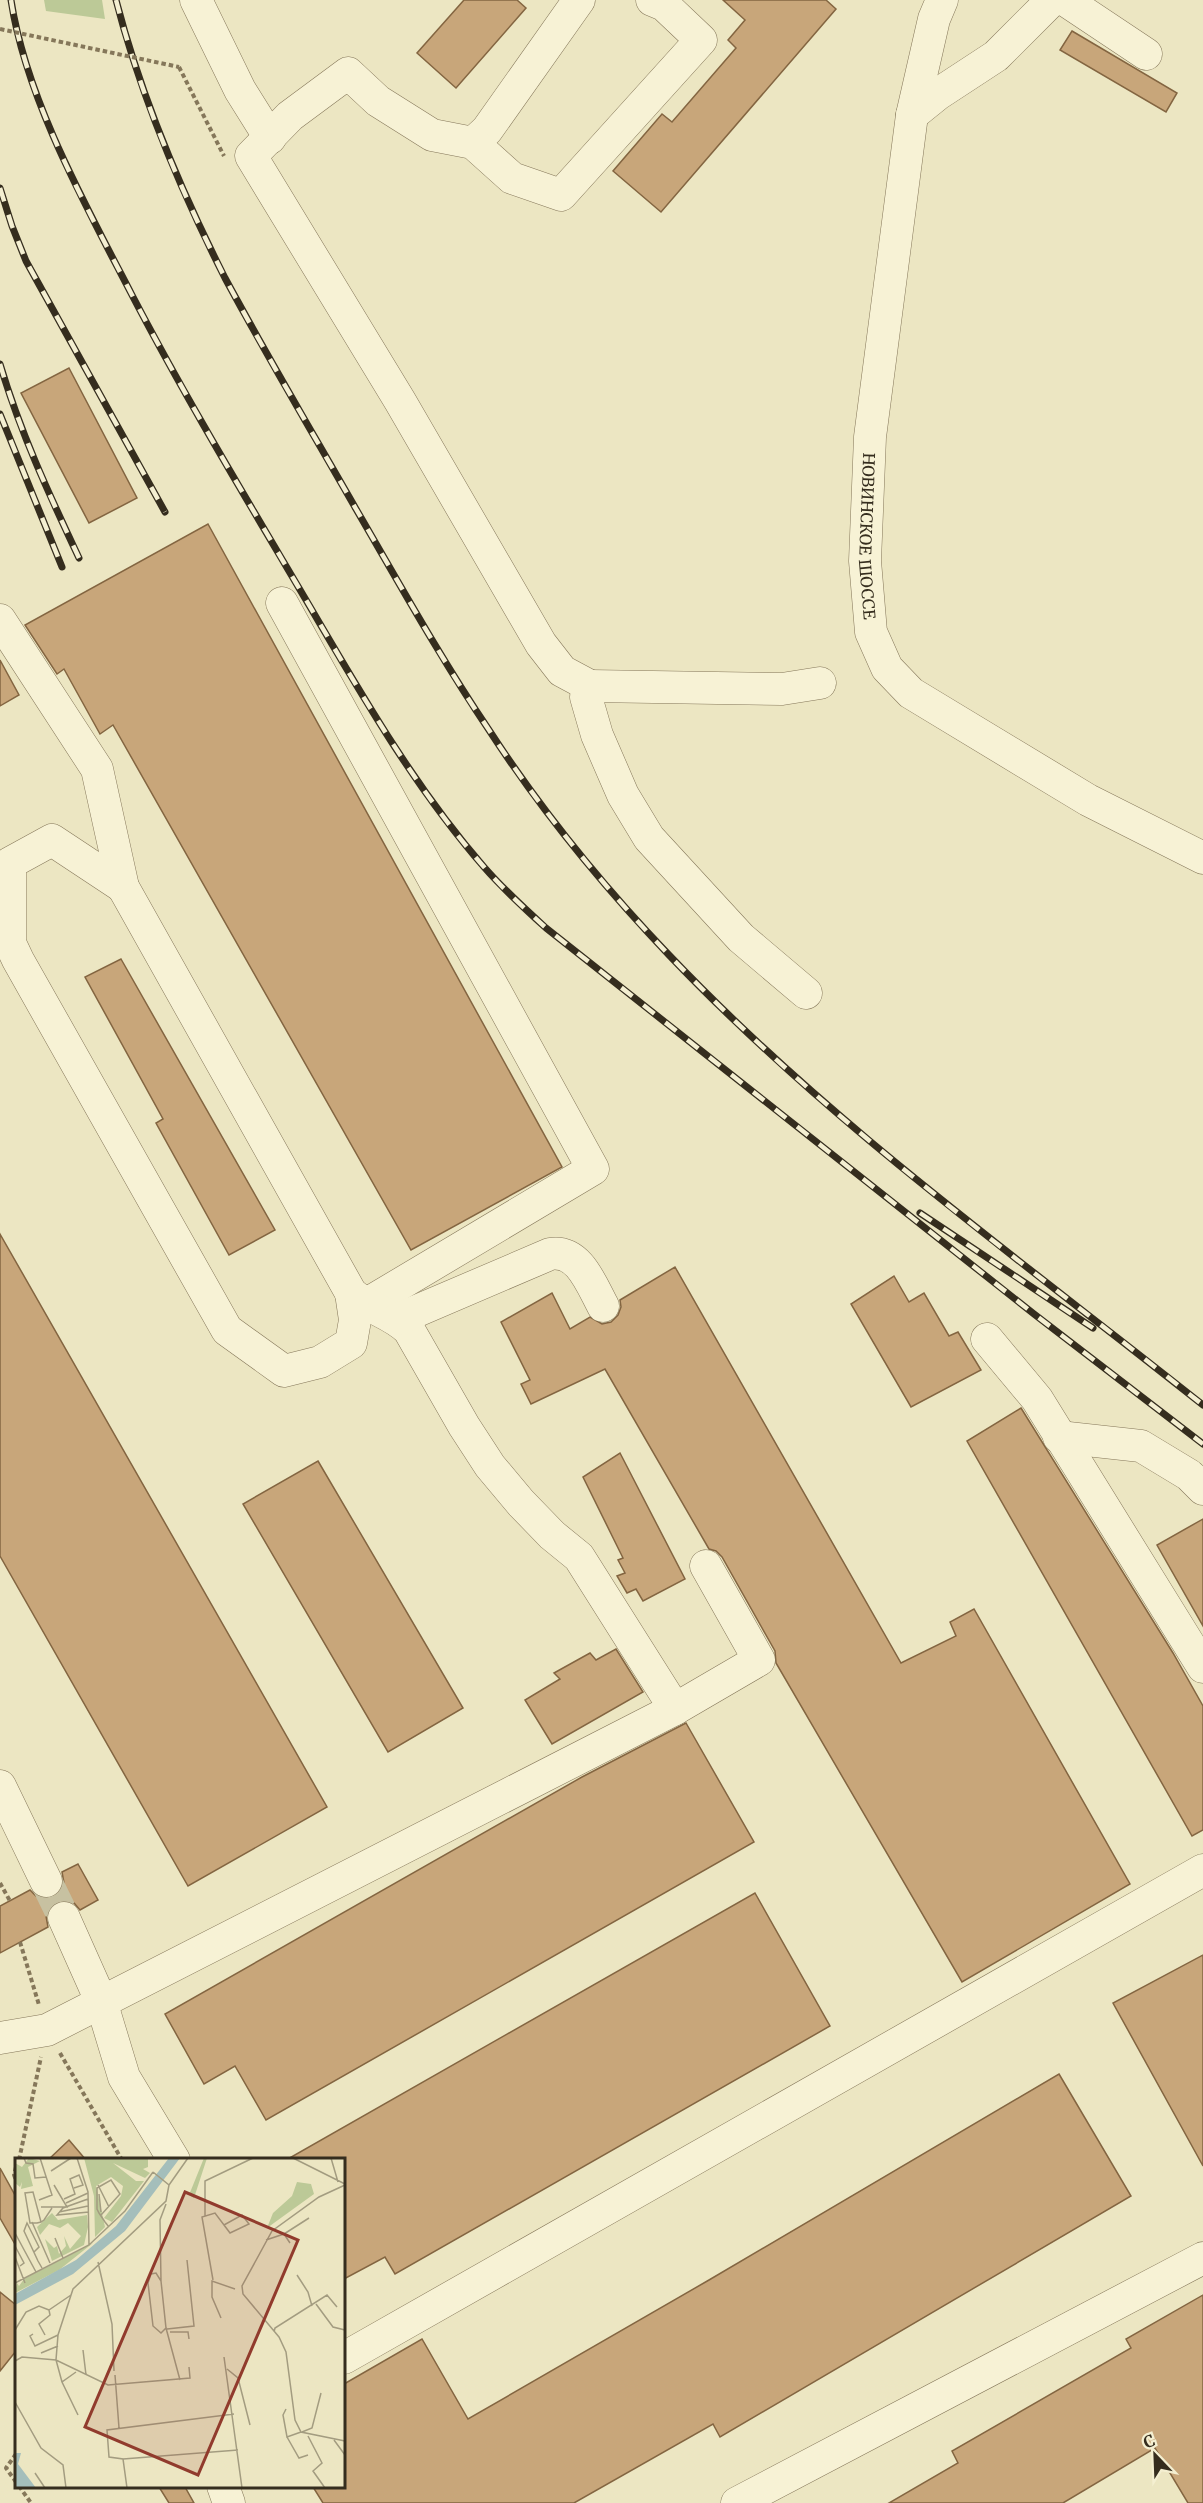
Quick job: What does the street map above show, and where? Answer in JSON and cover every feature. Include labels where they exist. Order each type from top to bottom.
[{"type":"street","points":[[196,0],[240,90],[270,138]]},
{"type":"street","points":[[472,143],[487,130],[579,0]]},
{"type":"street","points":[[652,0],[664,5],[701,40],[561,195],[512,178],[472,143],[432,135],[378,101],[348,74],[290,116],[250,156],[400,401],[541,644],[562,670],[590,686],[782,689],[820,683]]},
{"type":"street","name":"НОВИНСКОЕ ШОССЕ","points":[[942,0],[934,19],[912,115],[870,437],[865,561],[872,632],[887,668],[911,693],[1088,800],[1203,858]]},
{"type":"street","points":[[912,115],[938,94],[996,56],[1052,0]]},
{"type":"street","points":[[1065,0],[1146,54]]},
{"type":"street","points":[[282,603],[593,1169],[358,1299]]},
{"type":"street","points":[[0,620],[97,768],[123,887],[358,1299],[398,1319],[409,1330],[464,1426],[490,1466],[521,1503],[579,1557],[675,1709]]},
{"type":"street","points":[[590,686],[586,696],[597,735],[623,795],[649,838],[741,938],[806,993]]},
{"type":"street","points":[[123,887],[52,840],[10,863],[10,943],[227,1330],[284,1371],[320,1362],[351,1343],[358,1299]]},
{"type":"street","points":[[398,1319],[550,1254],[560,1253],[568,1255],[577,1262],[603,1306]]},
{"type":"street","points":[[987,1339],[1037,1399],[1203,1667]]},
{"type":"street","points":[[1059,1437],[1141,1446],[1189,1475],[1203,1489]]},
{"type":"street","points":[[0,2038],[47,2030],[675,1709],[759,1660],[706,1566]]},
{"type":"street","points":[[0,1786],[45,1881]]},
{"type":"street","points":[[345,2357],[1203,1870]]},
{"type":"street","points":[[64,1918],[101,2001],[124,2077],[173,2158]]},
{"type":"street","points":[[737,2503],[1203,2258]]},
{"type":"street","points":[[222,2488],[229,2503]]},
{"type":"path","points":[[0,29],[179,67],[230,166]]},
{"type":"path","points":[[0,1883],[9,1901]]},
{"type":"path","points":[[20,1942],[47,2030],[121,2158]]},
{"type":"path","points":[[19,2158],[47,2030]]},
{"type":"path","points":[[15,2455],[6,2468],[15,2481]]},
{"type":"path","points":[[20,2488],[31,2503]]},
{"type":"green space","points":[[44,0],[102,0],[105,19],[46,11]]},
{"type":"building","points":[[464,0],[517,0],[526,8],[456,88],[417,53]]},
{"type":"building","points":[[723,0],[826,0],[836,9],[661,212],[613,171],[662,114],[672,122],[736,48],[728,40],[745,20]]},
{"type":"building","points":[[1072,31],[1177,93],[1166,112],[1060,50]]},
{"type":"building","points":[[69,368],[137,498],[89,523],[21,393]]},
{"type":"building","points":[[208,524],[562,1167],[411,1250],[113,725],[100,734],[64,669],[57,674],[25,625]]},
{"type":"building","points":[[0,660],[19,695],[0,706]]},
{"type":"building","points":[[121,959],[275,1230],[229,1255],[156,1123],[163,1119],[85,977]]},
{"type":"building","points":[[0,1234],[327,1807],[188,1886],[0,1556]]},
{"type":"building","points":[[675,1267],[901,1663],[956,1636],[950,1622],[974,1609],[1130,1884],[962,1982],[776,1663],[775,1651],[722,1557],[716,1551],[709,1549],[605,1369],[531,1404],[521,1384],[530,1380],[501,1322],[552,1293],[570,1329],[590,1317],[602,1324],[611,1322],[618,1315],[621,1307],[620,1300]]},
{"type":"building","points":[[894,1276],[909,1302],[924,1293],[949,1336],[958,1332],[981,1370],[911,1407],[851,1304]]},
{"type":"building","points":[[1021,1408],[1173,1653],[1203,1706],[1203,1830],[1192,1836],[967,1441]]},
{"type":"building","points":[[620,1453],[685,1579],[643,1601],[636,1589],[627,1593],[617,1576],[625,1573],[618,1560],[623,1558],[583,1477]]},
{"type":"building","points":[[318,1461],[463,1708],[388,1752],[243,1504]]},
{"type":"building","points":[[1203,1519],[1203,1626],[1157,1545]]},
{"type":"building","points":[[616,1649],[643,1692],[552,1744],[525,1700],[560,1679],[554,1673],[590,1653],[596,1660]]},
{"type":"building","points":[[686,1723],[754,1842],[266,2120],[235,2066],[204,2084],[165,2014],[582,1777]]},
{"type":"building","points":[[78,1864],[98,1900],[80,1910],[74,1903],[66,1900],[56,1902],[50,1907],[46,1916],[48,1927],[0,1953],[0,1906],[30,1890],[36,1896],[44,1899],[54,1897],[61,1892],[64,1883],[62,1872]]},
{"type":"building","points":[[755,1893],[830,2026],[395,2274],[385,2257],[345,2278],[345,2158],[290,2158]]},
{"type":"building","points":[[1203,1955],[1203,2166],[1113,2003]]},
{"type":"building","points":[[1059,2074],[1131,2196],[720,2437],[713,2424],[574,2503],[323,2503],[314,2488],[345,2488],[345,2383],[422,2339],[468,2419]]},
{"type":"building","points":[[69,2140],[84,2158],[50,2158]]},
{"type":"building","points":[[0,2168],[15,2195],[15,2244],[0,2218]]},
{"type":"building","points":[[0,2292],[15,2304],[15,2352],[0,2371]]},
{"type":"building","points":[[1203,2295],[1203,2503],[1188,2503],[1155,2448],[1063,2503],[889,2503],[958,2463],[952,2451],[1131,2348],[1126,2339]]},
{"type":"building","points":[[160,2488],[186,2488],[194,2503],[169,2503]]},
{"type":"tunnel","points":[[46,1881],[64,1918]]},
{"type":"railway","points":[[11,0],[30,75],[60,151],[77,189],[151,332],[212,440],[384,730],[431,800],[484,867],[546,928],[1034,1314],[1203,1444]]},
{"type":"railway","points":[[116,0],[137,72],[163,142],[192,211],[225,278],[437,648],[509,760],[551,818],[620,902],[669,955],[795,1076],[928,1189],[1203,1405]]},
{"type":"railway","points":[[0,188],[26,261],[165,512]]},
{"type":"railway","points":[[0,364],[26,438],[79,558]]},
{"type":"railway","points":[[0,414],[62,567]]},
{"type":"railway","points":[[920,1213],[1093,1328]]}]
